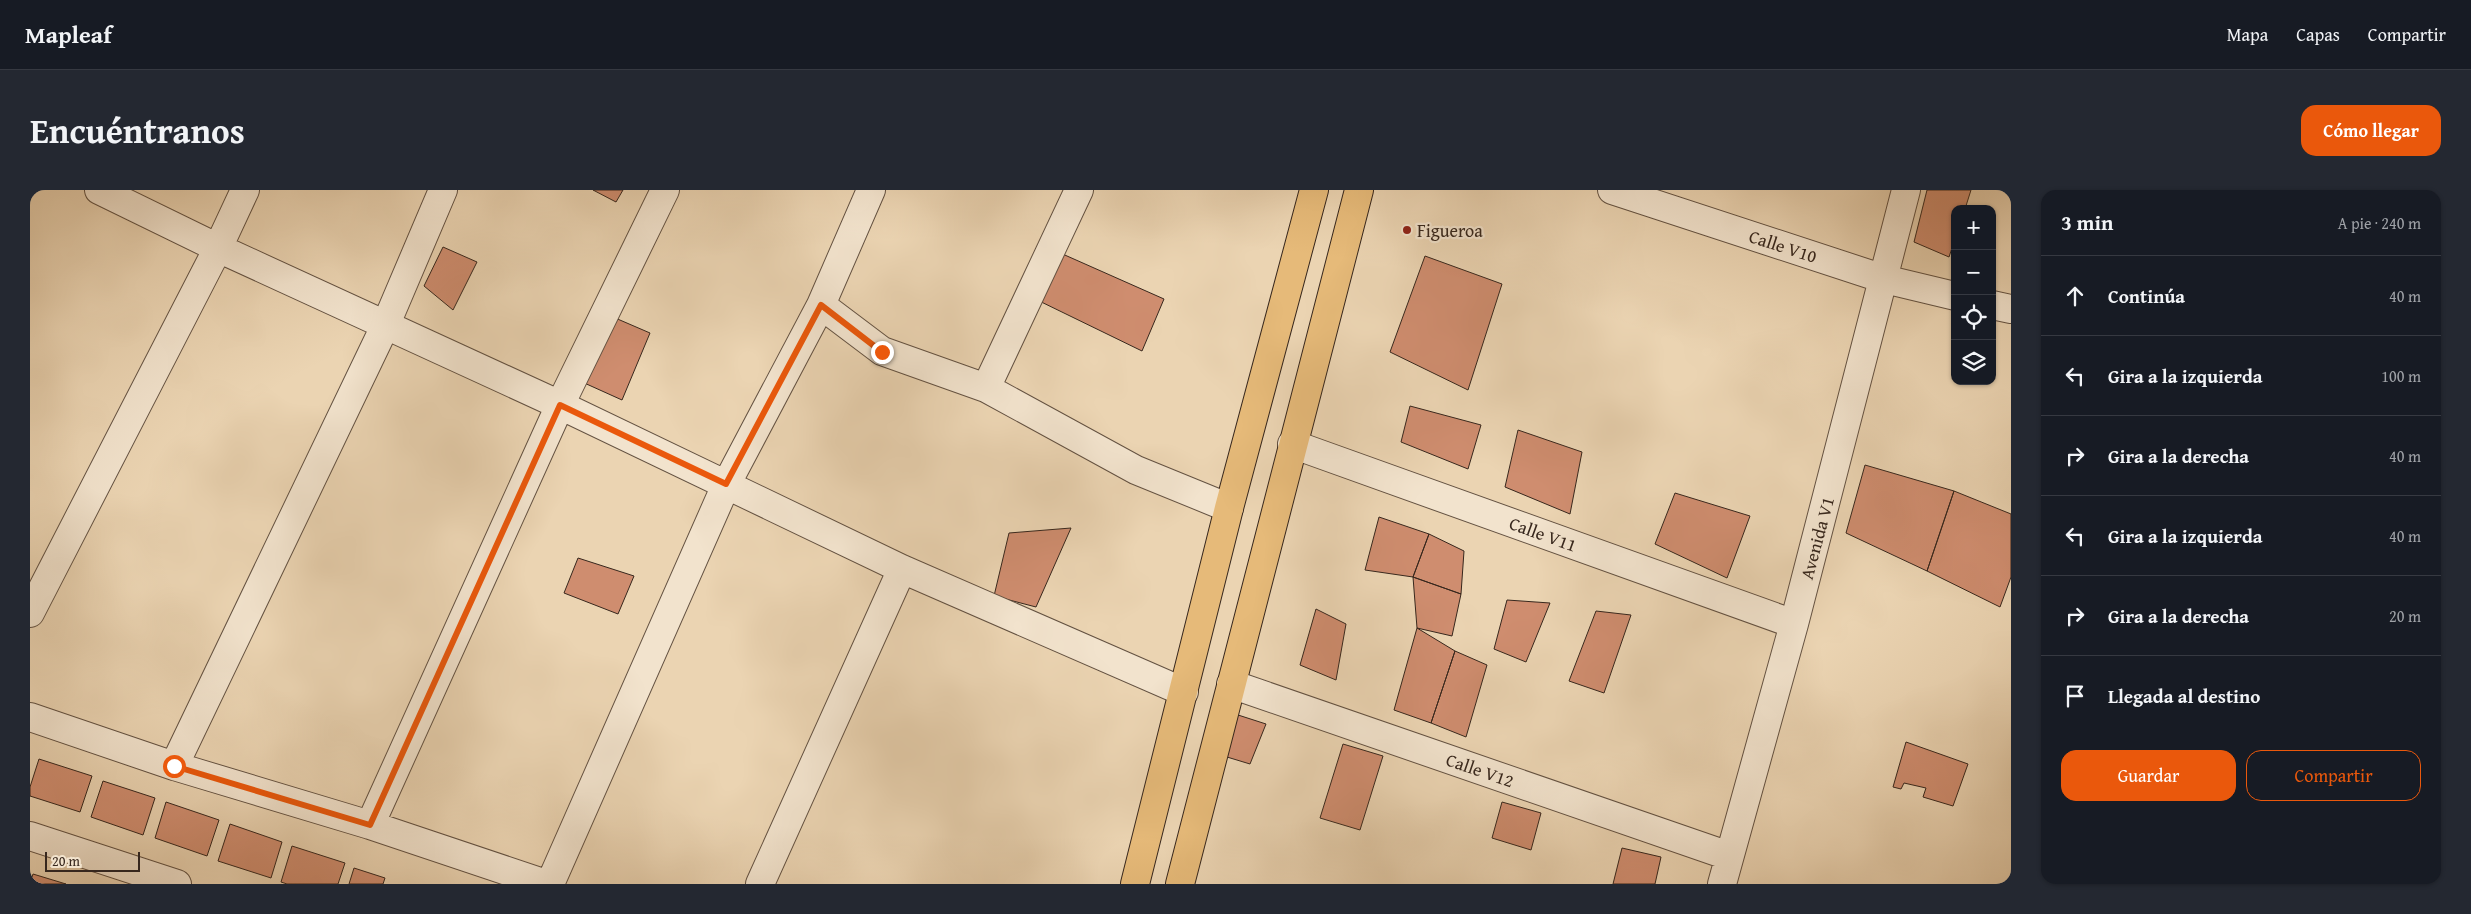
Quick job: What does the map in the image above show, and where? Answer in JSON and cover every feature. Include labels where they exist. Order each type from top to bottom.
[{"type":"main road","points":[[1135,884],[1229,508],[1314,190]]},
{"type":"main road","points":[[1180,884],[1292,444],[1351,193]]},
{"type":"street","points":[[99,190],[218,248],[560,405],[902,569],[1184,692]]},
{"type":"street","points":[[30,613],[218,248],[245,190]]},
{"type":"street","points":[[174,766],[386,324],[443,190]]},
{"type":"street","points":[[370,825],[560,405],[665,190]]},
{"type":"street","points":[[550,884],[726,484],[821,305],[870,190]]},
{"type":"street","points":[[986,388],[1079,190]]},
{"type":"street","name":"Calle V10","points":[[1612,190],[1884,279],[1951,295]]},
{"type":"street","name":"Avenida V1","points":[[1722,884],[1794,624],[1906,190]]},
{"type":"street","points":[[821,305],[882,352],[986,388],[1136,470],[1229,508]]},
{"type":"street","points":[[1996,306],[2011,309]]},
{"type":"street","name":"Calle V11","points":[[1292,444],[1794,624]]},
{"type":"street","points":[[760,884],[902,569]]},
{"type":"street","name":"Calle V12","points":[[1231,684],[1729,856]]},
{"type":"street","points":[[30,717],[174,766],[370,825],[546,884]]},
{"type":"street","points":[[30,836],[176,884]]},
{"type":"building","points":[[593,190],[623,190],[616,202]]},
{"type":"building","points":[[1927,190],[1971,190],[1966,205],[1951,205],[1951,251],[1949,257],[1914,242]]},
{"type":"building","points":[[443,247],[477,262],[453,310],[424,286]]},
{"type":"building","points":[[1049,248],[1164,299],[1142,351],[1029,296]]},
{"type":"building","points":[[1425,256],[1502,284],[1468,390],[1390,352]]},
{"type":"building","points":[[599,311],[650,333],[622,400],[571,377]]},
{"type":"building","points":[[1410,406],[1481,425],[1468,469],[1401,442]]},
{"type":"building","points":[[1518,430],[1582,452],[1570,514],[1505,487]]},
{"type":"building","points":[[1865,465],[1954,491],[1927,571],[1846,533]]},
{"type":"building","points":[[1954,491],[2011,514],[2011,577],[2000,607],[1927,571]]},
{"type":"building","points":[[1675,493],[1750,516],[1727,578],[1655,544]]},
{"type":"building","points":[[1379,517],[1429,534],[1413,577],[1365,570]]},
{"type":"building","points":[[1071,528],[1036,607],[994,596],[1009,533]]},
{"type":"building","points":[[1429,534],[1464,551],[1461,594],[1413,577]]},
{"type":"building","points":[[578,558],[634,576],[618,614],[564,593]]},
{"type":"building","points":[[1413,577],[1461,594],[1452,636],[1417,628]]},
{"type":"building","points":[[1507,600],[1550,603],[1526,662],[1494,649]]},
{"type":"building","points":[[1316,609],[1346,624],[1336,680],[1300,665]]},
{"type":"building","points":[[1596,611],[1631,615],[1604,693],[1569,681]]},
{"type":"building","points":[[1417,628],[1455,651],[1431,723],[1394,710]]},
{"type":"building","points":[[1455,651],[1487,665],[1466,737],[1431,723]]},
{"type":"building","points":[[1235,714],[1266,724],[1250,764],[1227,757]]},
{"type":"building","points":[[1906,742],[1968,764],[1953,806],[1923,797],[1926,788],[1904,783],[1901,789],[1893,787]]},
{"type":"building","points":[[1343,744],[1383,756],[1360,830],[1320,818]]},
{"type":"building","points":[[39,759],[92,776],[80,812],[30,796],[30,787]]},
{"type":"building","points":[[103,781],[155,798],[143,835],[91,817]]},
{"type":"building","points":[[166,802],[219,820],[207,856],[155,838]]},
{"type":"building","points":[[1502,802],[1541,813],[1531,850],[1492,838]]},
{"type":"building","points":[[230,824],[282,842],[271,878],[218,861]]},
{"type":"building","points":[[292,846],[345,863],[338,884],[287,884],[281,882]]},
{"type":"building","points":[[1622,848],[1661,857],[1655,884],[1613,884]]},
{"type":"building","points":[[354,868],[385,878],[383,884],[349,884]]},
{"type":"building","points":[[33,874],[66,884],[30,884]]},
{"type":"place","name":"Figueroa","points":[[1407,230]]},
{"type":"route","points":[[174,766],[370,825],[560,405],[726,484],[821,305],[882,352]]}]
